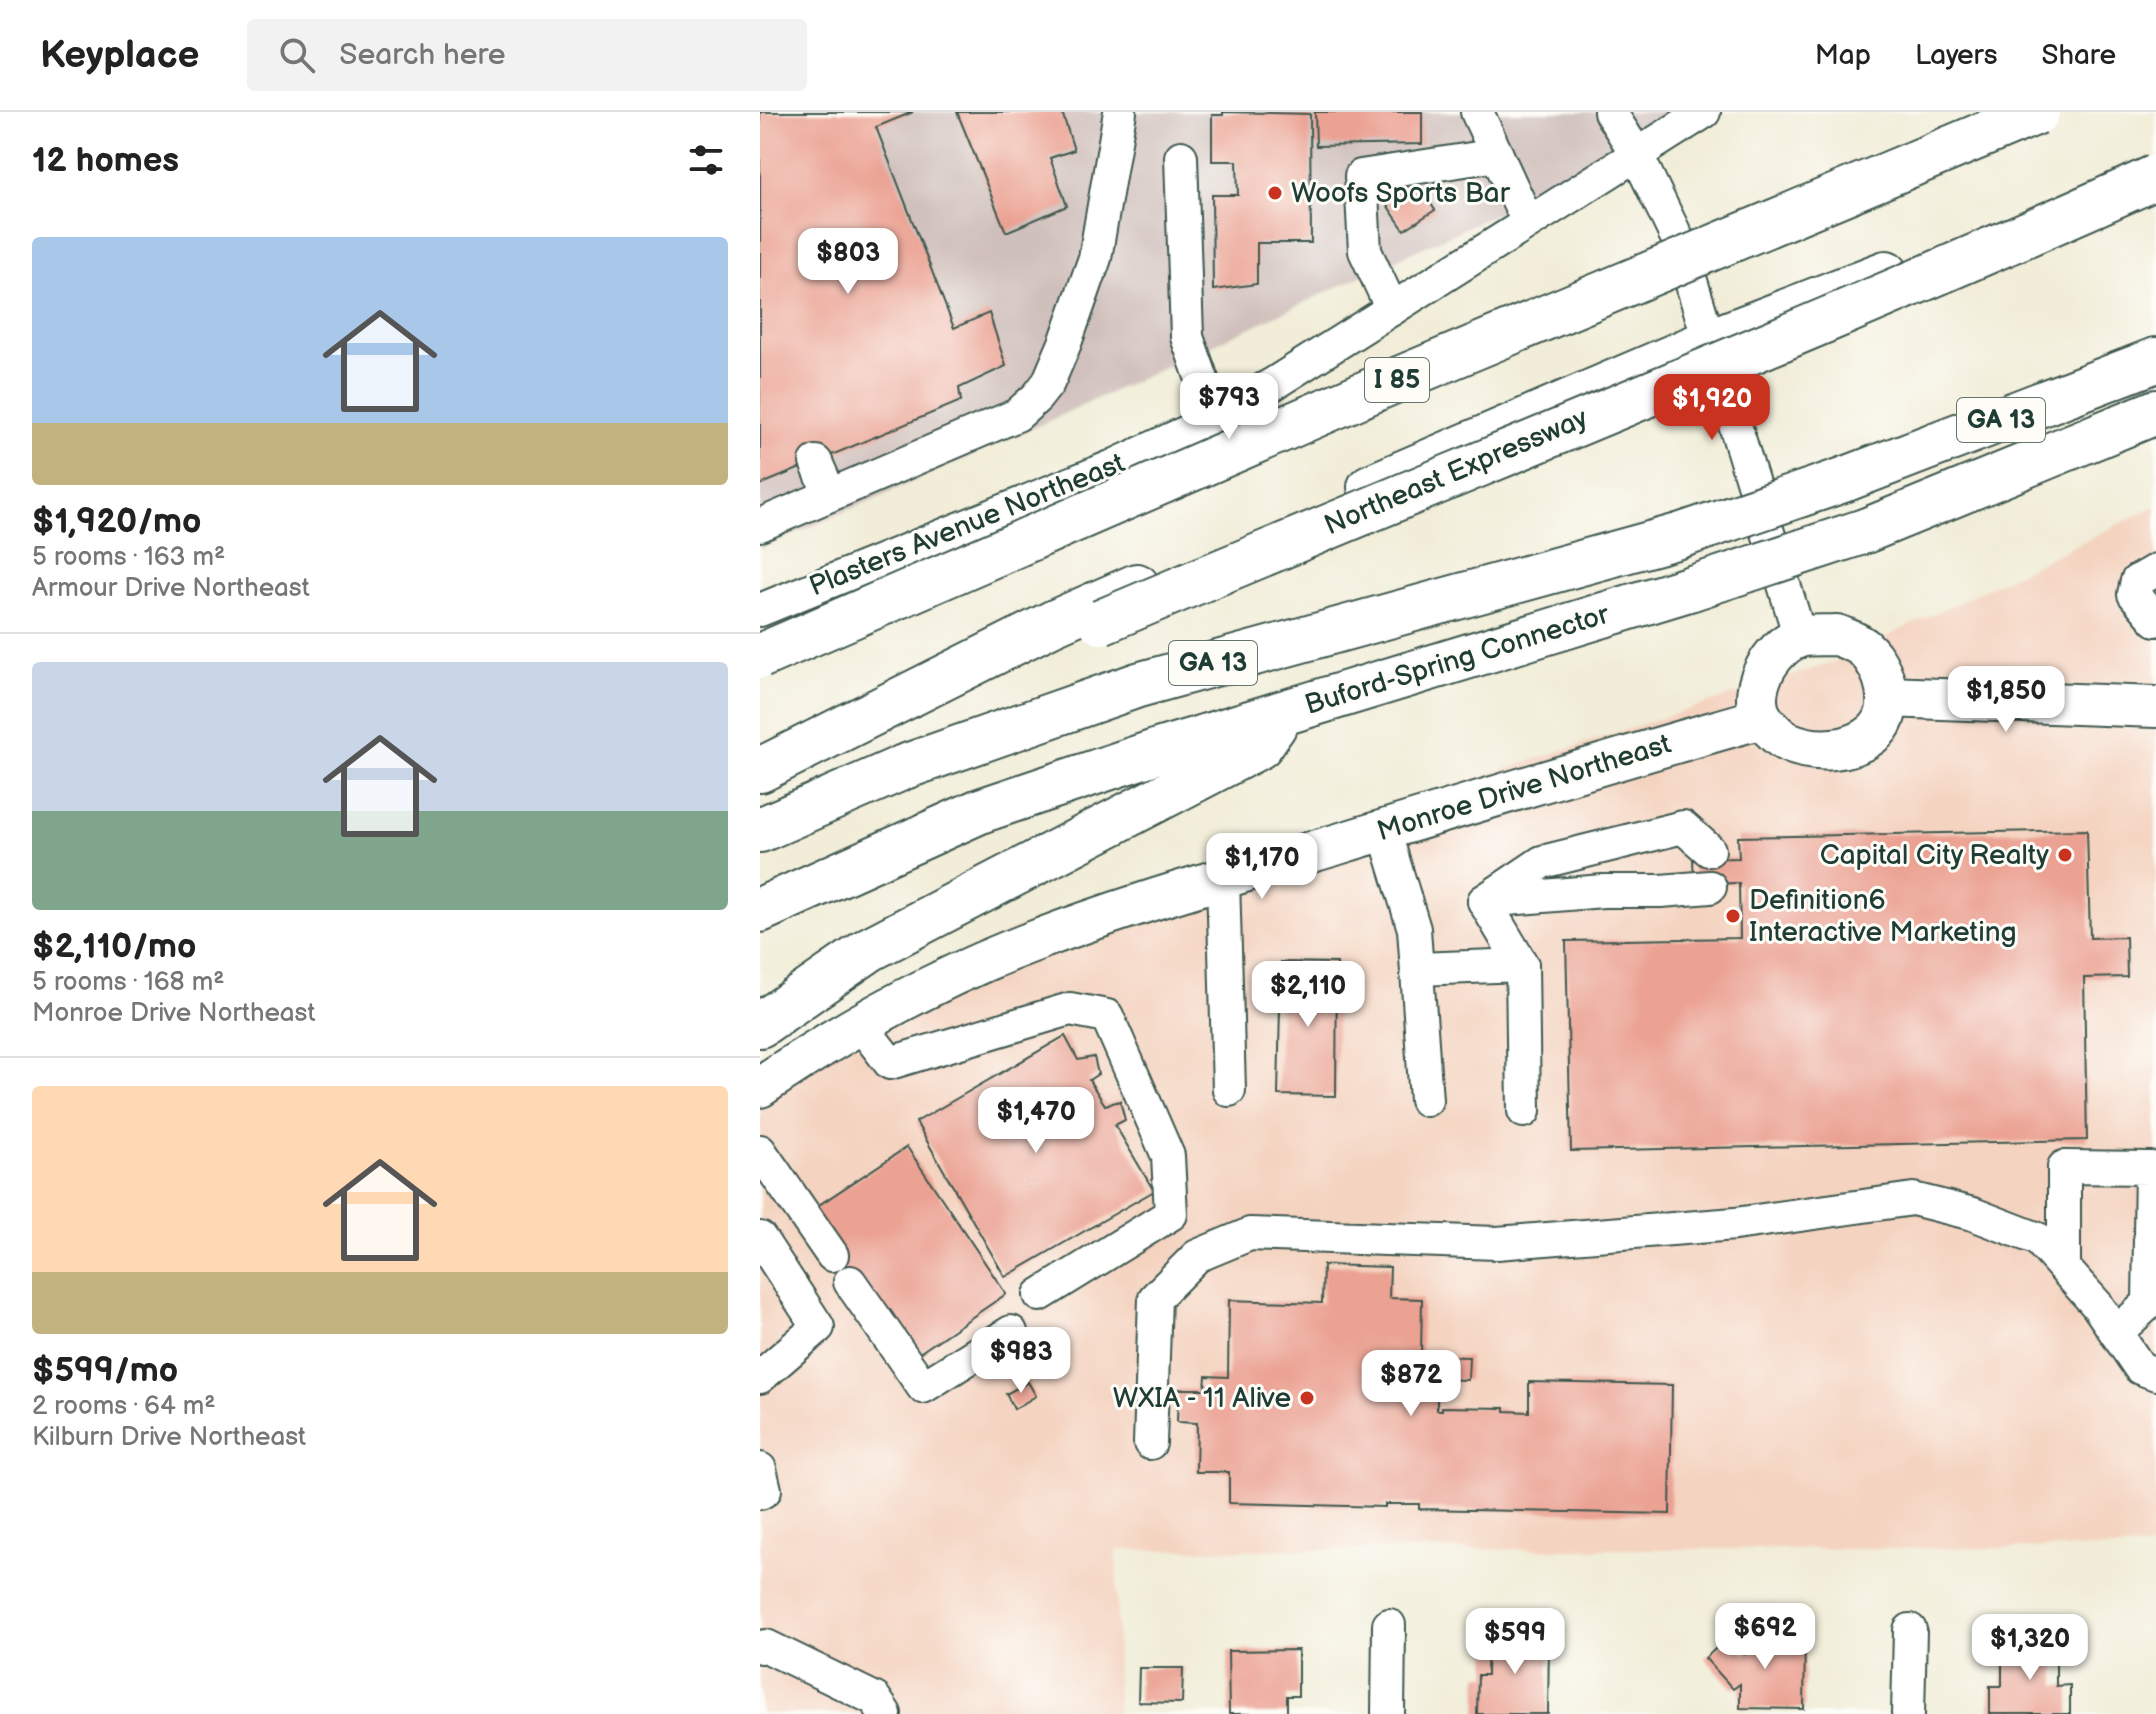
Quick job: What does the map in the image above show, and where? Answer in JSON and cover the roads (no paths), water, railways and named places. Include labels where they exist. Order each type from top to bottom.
[{"type":"highway","name":"I 85","points":[[760,656],[1387,384],[2037,112]]},
{"type":"highway","name":"Northeast Expressway","points":[[760,773],[1101,622],[1966,262],[2156,177]]},
{"type":"highway","points":[[760,773],[1053,623],[1710,341],[1945,250],[2083,205],[2156,192]]},
{"type":"highway","name":"Buford-Spring Connector","points":[[760,830],[904,767],[1138,685],[1679,536],[1846,479],[2156,360]]},
{"type":"highway","name":"Buford-Spring Connector","points":[[760,910],[980,811],[1158,751],[1692,588],[1865,531],[2156,412]]},
{"type":"highway","points":[[760,1025],[870,949],[1260,746],[1282,714]]},
{"type":"main road","points":[[1837,635],[1863,647],[1882,670],[1887,697],[1884,716],[1877,730],[1837,750],[1809,749],[1785,741],[1762,718],[1758,696],[1761,676],[1769,660],[1780,649],[1800,637],[1837,635]]},
{"type":"main road","points":[[1887,697],[2156,707]]},
{"type":"main road","name":"Monroe Drive Northeast","points":[[760,1087],[860,1024],[935,984],[1030,942],[1114,912],[1762,718]]},
{"type":"street","points":[[760,525],[1017,415],[1037,397],[1048,383],[1095,258],[1120,112]]},
{"type":"street","points":[[1477,112],[1528,222]]},
{"type":"street","points":[[1610,112],[1636,153],[1679,242],[1800,637]]},
{"type":"street","name":"Plasters Avenue Northeast","points":[[760,610],[1111,467],[1215,416],[1273,384],[1704,112]]},
{"type":"street","points":[[1392,309],[1365,251],[1361,176],[1497,155]]},
{"type":"street","points":[[1181,157],[1187,337],[1215,416]]},
{"type":"street","points":[[816,462],[829,493]]},
{"type":"street","points":[[2156,570],[2137,581],[2134,594],[2156,620]]},
{"type":"street","points":[[1484,901],[1542,862],[1683,827],[1709,850]]},
{"type":"street","points":[[1384,830],[1414,929],[1426,1100]]},
{"type":"street","points":[[1223,879],[1229,1090]]},
{"type":"street","points":[[1484,901],[1603,891],[1710,887]]},
{"type":"street","points":[[1484,901],[1522,965],[1524,1111]]},
{"type":"street","points":[[1417,969],[1522,965]]},
{"type":"street","points":[[860,1024],[890,1063],[1070,1009],[1107,1016],[1168,1156],[1171,1214],[1040,1295]]},
{"type":"street","points":[[760,1151],[832,1255]]},
{"type":"street","points":[[2064,1268],[2064,1167],[2151,1168],[2149,1303],[2116,1333]]},
{"type":"street","points":[[1150,1443],[1155,1298],[1197,1256],[1250,1234],[1497,1243],[1735,1224],[1913,1199],[1973,1214],[2038,1239],[2097,1305],[2140,1368],[2156,1374]]},
{"type":"street","points":[[760,1238],[818,1327],[760,1377]]},
{"type":"street","points":[[850,1282],[923,1387],[1011,1332]]},
{"type":"street","points":[[760,1469],[765,1490],[760,1493]]},
{"type":"street","points":[[1388,1714],[1389,1625]]},
{"type":"street","points":[[1908,1714],[1910,1630]]},
{"type":"street","points":[[760,1647],[766,1646],[875,1699],[885,1714]]},
{"type":"place","name":"Woofs Sports Bar","points":[[1275,193]]},
{"type":"place","name":"Capital City Realty","points":[[2065,855]]},
{"type":"place","name":"Definition6 Interactive Marketing","points":[[1733,916]]},
{"type":"place","name":"WXIA - 11 Alive","points":[[1307,1398]]}]
